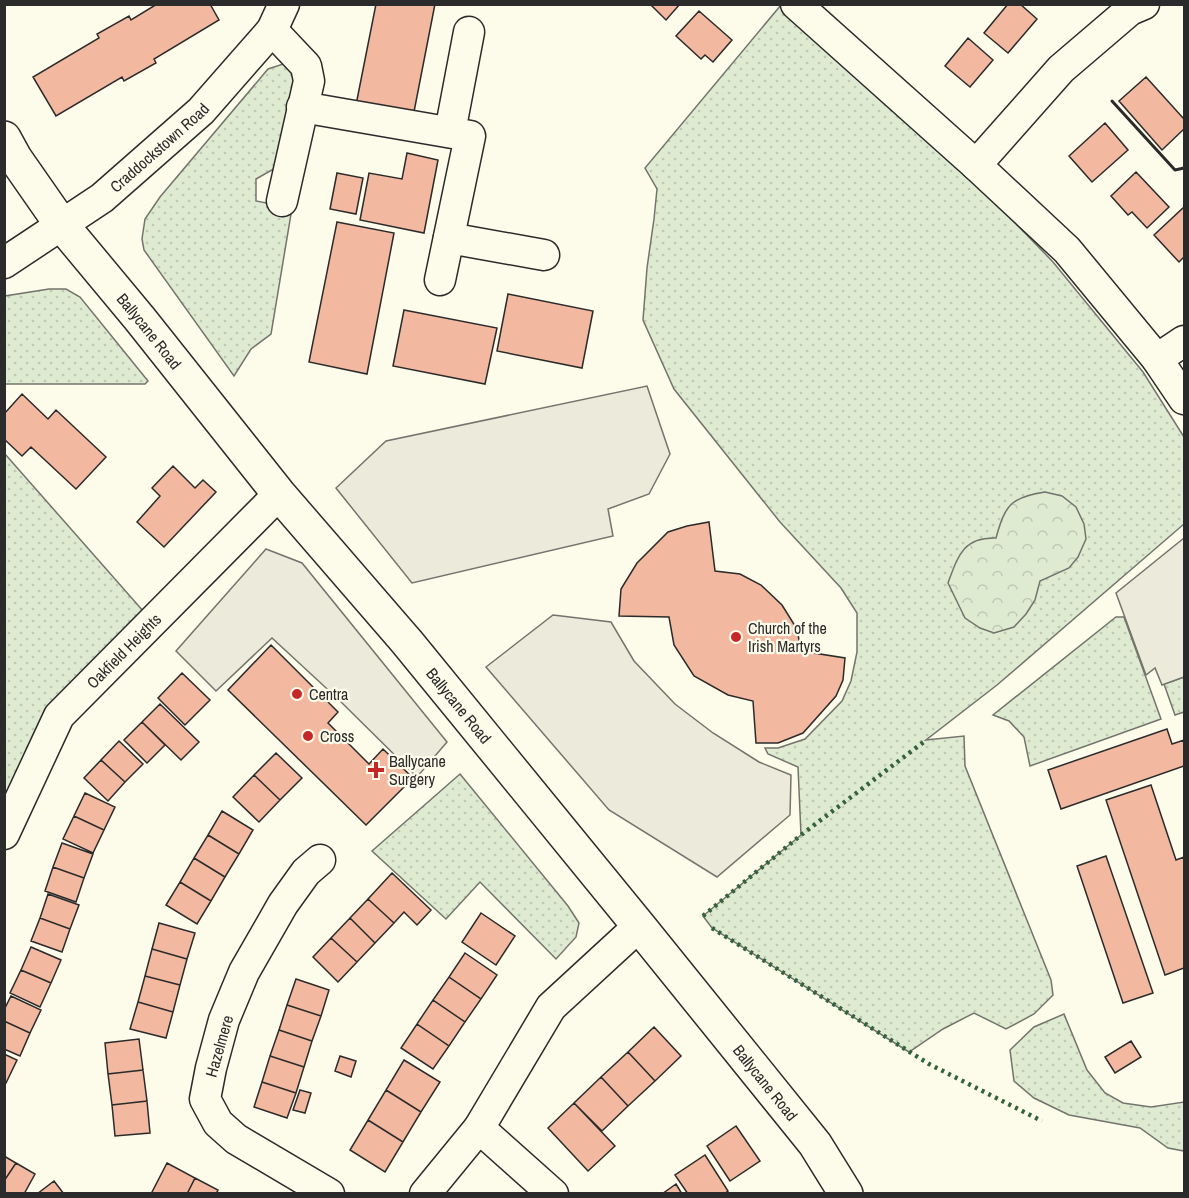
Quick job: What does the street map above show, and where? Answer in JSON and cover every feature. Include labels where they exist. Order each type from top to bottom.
[{"type":"main road","name":"Ballycane Road","points":[[4,138],[15,158],[61,224],[279,494],[413,650],[639,926],[815,1144],[846,1194]]},
{"type":"street","points":[[796,4],[1067,250],[1157,359],[1185,399]]},
{"type":"street","points":[[976,165],[1061,69],[1130,10],[1144,4]]},
{"type":"street","points":[[278,17],[306,66],[309,81],[282,201]]},
{"type":"street","name":"Craddockstown Road","points":[[4,263],[102,198],[201,111],[278,17]]},
{"type":"street","points":[[450,132],[469,32]]},
{"type":"street","points":[[302,107],[470,136],[440,280]]},
{"type":"street","points":[[449,238],[544,255]]},
{"type":"street","points":[[1157,359],[1185,341]]},
{"type":"street","name":"Oakfield Heights","points":[[4,834],[59,716],[279,494]]},
{"type":"street","name":"Hazelmere","points":[[320,860],[306,872],[283,904],[244,972],[224,1020],[205,1099],[218,1123],[236,1139],[329,1194]]},
{"type":"street","points":[[426,1194],[478,1128],[551,1006],[639,926]]},
{"type":"street","points":[[478,1128],[552,1194]]},
{"type":"green space","points":[[781,5],[969,175],[1053,262],[1143,372],[1184,437],[1184,524],[997,685],[926,740],[964,736],[965,766],[1051,980],[1053,995],[1034,1014],[1006,1029],[974,1013],[943,1029],[909,1052],[712,928],[703,916],[801,835],[798,767],[768,754],[765,748],[778,748],[805,739],[842,701],[851,681],[857,652],[857,613],[841,588],[780,522],[674,389],[643,320],[657,189],[645,168]]},
{"type":"green space","points":[[283,64],[293,72],[297,86],[279,166],[256,179],[256,201],[292,208],[271,334],[251,349],[234,376],[144,250],[142,239],[145,219],[160,197],[268,69]]},
{"type":"green space","points":[[49,289],[66,289],[80,297],[148,381],[145,384],[5,384],[5,296]]},
{"type":"green space","points":[[5,454],[144,612],[5,799]]},
{"type":"green space","points":[[1045,492],[1062,496],[1076,507],[1084,524],[1086,539],[1078,557],[1069,568],[1040,581],[1035,600],[1014,627],[994,633],[980,628],[965,618],[948,583],[955,564],[963,550],[969,545],[976,541],[996,538],[1006,510],[1017,500]]},
{"type":"green space","points":[[1116,617],[1124,617],[1161,719],[1030,766],[1024,737],[1009,721],[993,715]]},
{"type":"green space","points":[[1184,677],[1184,712],[1175,715],[1164,684]]},
{"type":"green space","points":[[460,774],[568,906],[579,923],[576,937],[556,959],[480,882],[446,919],[372,851]]},
{"type":"green space","points":[[1064,1014],[1087,1070],[1105,1093],[1123,1103],[1151,1107],[1184,1102],[1184,1151],[1168,1148],[1140,1128],[1069,1115],[1034,1098],[1014,1081],[1010,1050],[1034,1027]]},
{"type":"shaded area","points":[[647,386],[670,454],[649,494],[608,509],[613,536],[412,583],[336,488],[386,441]]},
{"type":"shaded area","points":[[1184,538],[1184,677],[1162,685],[1155,668],[1146,675],[1116,593]]},
{"type":"shaded area","points":[[266,549],[302,563],[447,742],[417,777],[272,638],[216,691],[176,651]]},
{"type":"shaded area","points":[[553,615],[611,622],[634,661],[675,704],[713,733],[759,762],[791,775],[790,815],[717,877],[609,810],[486,667]]},
{"type":"building","points":[[157,4],[210,4],[219,20],[154,59],[156,63],[124,81],[122,77],[56,116],[33,77],[99,38],[97,34],[129,16],[131,20]]},
{"type":"building","points":[[376,4],[435,4],[412,122],[355,110]]},
{"type":"building","points":[[650,4],[680,4],[666,20]]},
{"type":"building","points":[[1008,4],[1020,4],[1037,19],[1008,53],[984,33]]},
{"type":"building","points":[[699,11],[732,40],[713,62],[705,55],[701,59],[676,36]]},
{"type":"building","points":[[968,38],[993,60],[970,87],[945,66]]},
{"type":"building","points":[[1146,77],[1184,119],[1184,129],[1162,150],[1119,101]]},
{"type":"building","points":[[1105,123],[1128,150],[1092,182],[1069,156]]},
{"type":"building","points":[[407,153],[438,160],[424,233],[360,220],[369,173],[402,179]]},
{"type":"building","points":[[1136,172],[1169,207],[1147,228],[1132,212],[1128,215],[1111,196]]},
{"type":"building","points":[[337,173],[363,178],[356,214],[330,209]]},
{"type":"building","points":[[1184,207],[1184,257],[1179,262],[1154,235]]},
{"type":"building","points":[[337,222],[394,233],[367,374],[309,362]]},
{"type":"building","points":[[508,294],[593,311],[582,368],[497,351]]},
{"type":"building","points":[[404,310],[497,328],[485,384],[393,366]]},
{"type":"building","points":[[22,394],[48,419],[56,410],[106,457],[76,489],[31,447],[22,456],[4,439],[4,414]]},
{"type":"building","points":[[173,466],[195,488],[203,480],[216,492],[164,547],[137,522],[160,496],[152,488]]},
{"type":"building","name":"Church of the Irish Martyrs","points":[[709,522],[715,571],[740,574],[761,585],[782,605],[797,629],[801,651],[845,658],[843,680],[836,696],[803,733],[778,743],[756,743],[753,701],[728,695],[694,676],[674,645],[669,617],[619,616],[621,589],[637,563],[668,532]]},
{"type":"building","name":"Cross","points":[[271,645],[338,712],[328,723],[369,764],[383,749],[413,778],[366,825],[228,690]]},
{"type":"building","points":[[182,673],[210,700],[185,725],[158,698]]},
{"type":"building","points":[[160,704],[199,742],[181,760],[142,722]]},
{"type":"building","points":[[142,722],[165,745],[147,763],[124,740]]},
{"type":"building","points":[[1167,729],[1172,744],[1184,740],[1184,766],[1061,809],[1048,770]]},
{"type":"building","points":[[119,741],[143,764],[125,782],[101,760]]},
{"type":"building","points":[[276,753],[302,778],[280,800],[254,775]]},
{"type":"building","points":[[101,760],[125,782],[108,801],[84,778]]},
{"type":"building","points":[[254,775],[280,800],[259,822],[233,797]]},
{"type":"building","points":[[1151,785],[1176,860],[1184,857],[1184,968],[1165,975],[1106,800]]},
{"type":"building","points":[[85,793],[115,807],[104,830],[74,816]]},
{"type":"building","points":[[222,811],[253,830],[239,854],[208,835]]},
{"type":"building","points":[[74,816],[104,830],[93,853],[63,839]]},
{"type":"building","points":[[208,835],[239,854],[225,877],[194,858]]},
{"type":"building","points":[[62,843],[93,854],[84,878],[53,867]]},
{"type":"building","points":[[1106,856],[1153,993],[1123,1003],[1077,866]]},
{"type":"building","points":[[194,858],[225,877],[211,901],[180,882]]},
{"type":"building","points":[[53,867],[84,878],[76,902],[45,891]]},
{"type":"building","points":[[392,873],[431,910],[417,925],[404,912],[394,923],[368,899]]},
{"type":"building","points":[[180,882],[211,901],[197,924],[166,905]]},
{"type":"building","points":[[48,894],[79,905],[70,929],[40,918]]},
{"type":"building","points":[[368,899],[394,923],[375,943],[350,918]]},
{"type":"building","points":[[481,913],[515,936],[496,965],[462,942]]},
{"type":"building","points":[[40,918],[70,929],[62,952],[31,941]]},
{"type":"building","points":[[350,918],[375,943],[357,962],[331,938]]},
{"type":"building","points":[[159,923],[195,933],[187,959],[152,949]]},
{"type":"building","points":[[331,938],[357,962],[338,982],[313,957]]},
{"type":"building","points":[[31,947],[61,960],[51,983],[21,970]]},
{"type":"building","points":[[152,949],[187,959],[180,985],[145,976]]},
{"type":"building","points":[[465,953],[497,975],[481,999],[449,977]]},
{"type":"building","points":[[21,970],[51,983],[40,1007],[10,993]]},
{"type":"building","points":[[145,976],[180,985],[173,1012],[138,1002]]},
{"type":"building","points":[[449,977],[481,999],[465,1022],[433,1000]]},
{"type":"building","points":[[296,979],[329,990],[321,1016],[287,1005]]},
{"type":"building","points":[[11,996],[41,1010],[30,1033],[4,1021],[4,1010]]},
{"type":"building","points":[[433,1000],[465,1022],[449,1046],[417,1024]]},
{"type":"building","points":[[138,1002],[173,1012],[166,1038],[130,1029]]},
{"type":"building","points":[[287,1005],[321,1016],[312,1041],[279,1030]]},
{"type":"building","points":[[4,1021],[30,1033],[20,1056],[4,1049]]},
{"type":"building","points":[[417,1024],[449,1046],[433,1069],[401,1048]]},
{"type":"building","points":[[654,1027],[681,1056],[655,1081],[628,1052]]},
{"type":"building","points":[[279,1030],[312,1041],[304,1067],[270,1056]]},
{"type":"building","points":[[139,1039],[143,1070],[108,1074],[105,1043]]},
{"type":"building","points":[[1131,1041],[1141,1057],[1115,1073],[1105,1057]]},
{"type":"building","points":[[628,1052],[655,1081],[628,1106],[601,1077]]},
{"type":"building","points":[[4,1054],[17,1060],[6,1083],[4,1082]]},
{"type":"building","points":[[270,1056],[304,1067],[296,1093],[262,1082]]},
{"type":"building","points":[[340,1056],[356,1061],[351,1077],[335,1071]]},
{"type":"building","points":[[404,1060],[440,1082],[421,1112],[386,1090]]},
{"type":"building","points":[[143,1070],[147,1101],[112,1105],[108,1074]]},
{"type":"building","points":[[601,1077],[628,1106],[602,1131],[574,1103]]},
{"type":"building","points":[[262,1082],[296,1093],[287,1118],[254,1107]]},
{"type":"building","points":[[300,1090],[311,1093],[305,1113],[293,1110]]},
{"type":"building","points":[[386,1090],[421,1112],[403,1142],[368,1120]]},
{"type":"building","points":[[147,1101],[150,1133],[115,1136],[112,1105]]},
{"type":"building","points":[[574,1103],[615,1146],[588,1171],[548,1128]]},
{"type":"building","points":[[368,1120],[403,1142],[385,1172],[350,1150]]},
{"type":"building","points":[[736,1126],[760,1161],[730,1181],[707,1146]]},
{"type":"building","points":[[705,1155],[728,1191],[724,1194],[688,1194],[675,1175]]},
{"type":"building","points":[[4,1156],[16,1163],[4,1181]]},
{"type":"building","points":[[16,1163],[35,1174],[24,1194],[4,1194],[4,1181]]},
{"type":"building","points":[[167,1163],[195,1178],[187,1194],[151,1194]]},
{"type":"building","points":[[195,1178],[218,1190],[216,1194],[187,1194]]},
{"type":"building","points":[[54,1181],[64,1194],[37,1194]]},
{"type":"building","points":[[676,1184],[682,1194],[662,1194]]},
{"type":"hedge","points":[[703,916],[801,835],[925,741]]},
{"type":"hedge","points":[[712,928],[929,1064],[1042,1121]]},
{"type":"wall","points":[[1112,101],[1175,170],[1184,168]]},
{"type":"place","name":"Church of the Irish Martyrs","points":[[736,637]]},
{"type":"place","name":"Centra","points":[[297,694]]},
{"type":"place","name":"Cross","points":[[308,736]]},
{"type":"place","name":"Ballycane Surgery","points":[[376,770]]}]
